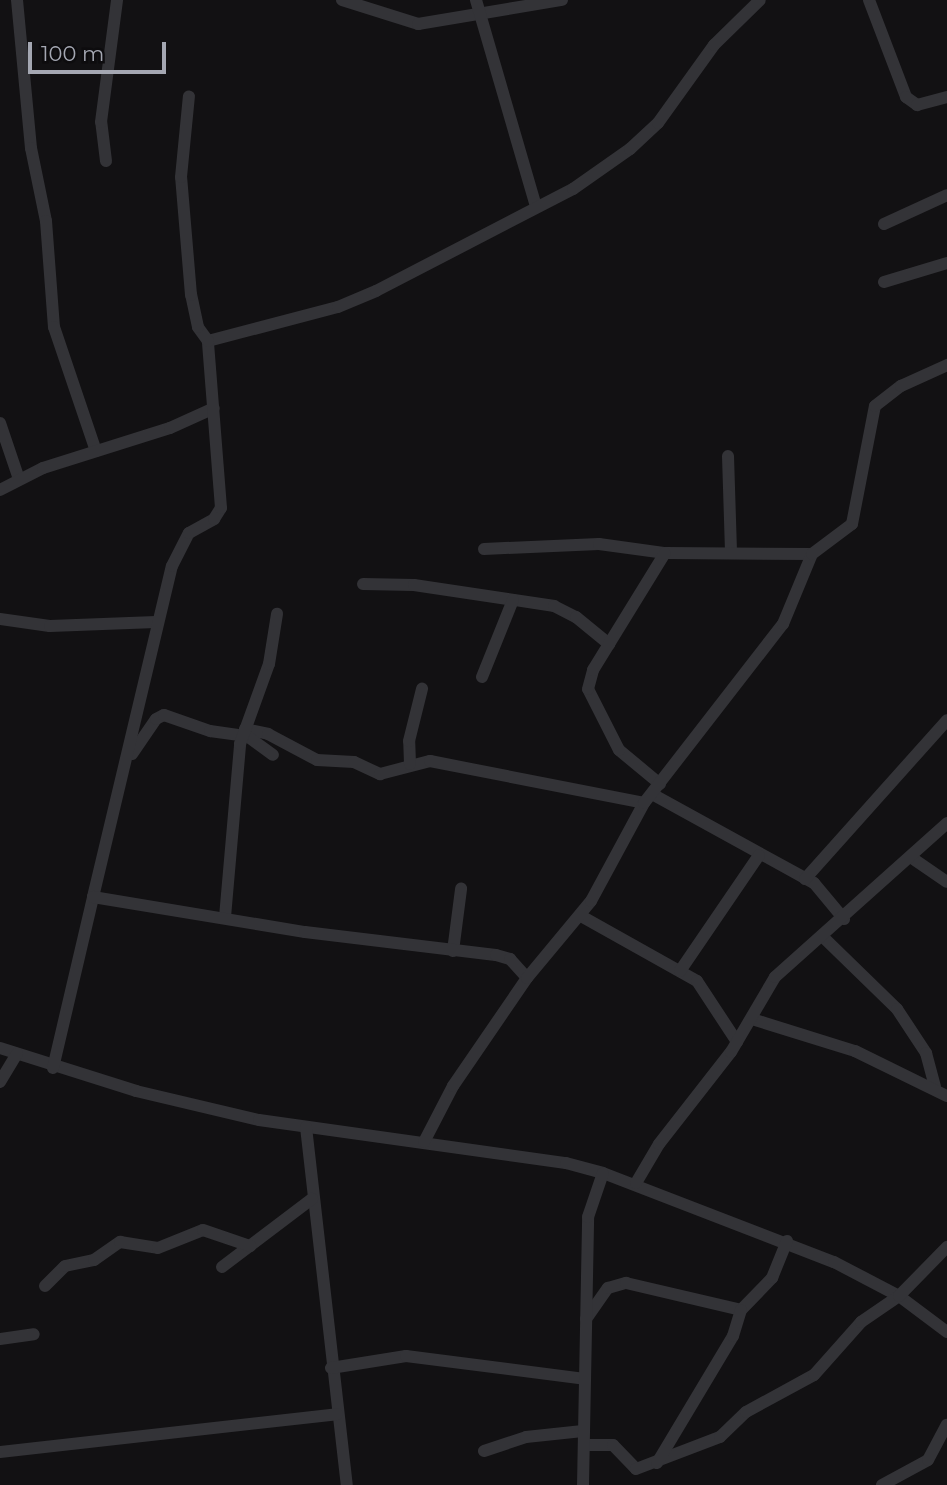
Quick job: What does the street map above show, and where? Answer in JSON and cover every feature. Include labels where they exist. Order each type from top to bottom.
[{"type":"street","points":[[17,0],[31,148],[46,221],[54,327],[96,451]]},
{"type":"street","points":[[106,161],[101,122],[117,0]]},
{"type":"street","points":[[342,0],[418,24],[562,0]]},
{"type":"street","points":[[368,0],[383,13]]},
{"type":"street","points":[[476,0],[536,208]]},
{"type":"street","points":[[208,341],[338,307],[376,291],[536,208],[630,149],[671,106],[714,45],[760,0]]},
{"type":"street","points":[[869,0],[906,97],[917,105],[947,97]]},
{"type":"street","points":[[53,1068],[129,757],[156,622],[183,541],[214,519],[222,508],[208,341],[198,327],[191,295],[181,177],[189,96]]},
{"type":"street","points":[[884,224],[947,195]]},
{"type":"street","points":[[884,282],[947,263]]},
{"type":"street","points":[[425,1142],[453,1086],[527,978],[581,916],[652,794],[783,624],[813,554],[843,532],[856,516],[869,419],[874,406],[901,386],[947,365]]},
{"type":"street","points":[[0,490],[19,479],[214,408]]},
{"type":"street","points":[[0,423],[19,479]]},
{"type":"street","points":[[728,456],[731,553]]},
{"type":"street","points":[[484,549],[599,544],[664,553],[813,554]]},
{"type":"street","points":[[652,794],[619,750],[590,700],[590,677],[664,553]]},
{"type":"street","points":[[363,584],[414,584],[565,610],[608,644]]},
{"type":"street","points":[[482,677],[513,600]]},
{"type":"street","points":[[226,917],[243,731],[269,664],[277,614]]},
{"type":"street","points":[[0,619],[51,626],[156,622]]},
{"type":"street","points":[[410,764],[410,741],[422,689]]},
{"type":"street","points":[[129,757],[156,719],[164,715],[210,731],[268,734],[317,760],[355,762],[380,774],[410,764],[444,762],[652,794],[805,879],[822,891],[844,919]]},
{"type":"street","points":[[805,879],[947,720]]},
{"type":"street","points":[[243,731],[273,755]]},
{"type":"street","points":[[636,1183],[659,1144],[737,1042],[775,977],[844,919],[947,823]]},
{"type":"street","points":[[680,971],[759,855]]},
{"type":"street","points":[[912,858],[947,882]]},
{"type":"street","points":[[453,951],[461,889]]},
{"type":"street","points":[[93,897],[174,913],[226,917],[510,959],[527,978]]},
{"type":"street","points":[[581,916],[697,981],[737,1042]]},
{"type":"street","points":[[822,936],[897,1009],[926,1053],[935,1087]]},
{"type":"street","points":[[751,1019],[855,1051],[935,1087],[947,1096]]},
{"type":"street","points":[[0,1048],[53,1068],[169,1099],[306,1126],[425,1142],[603,1173],[788,1241],[899,1296],[947,1332]]},
{"type":"street","points":[[0,1082],[17,1054]]},
{"type":"street","points":[[306,1126],[312,1199],[346,1485]]},
{"type":"street","points":[[583,1485],[587,1217],[599,1195],[603,1173]]},
{"type":"street","points":[[222,1267],[312,1199]]},
{"type":"street","points":[[44,1286],[65,1266],[94,1260],[120,1242],[158,1248],[203,1230],[250,1246]]},
{"type":"street","points":[[657,1463],[727,1346],[741,1310],[772,1278],[788,1241]]},
{"type":"street","points":[[584,1445],[613,1445],[631,1468],[657,1463],[720,1437],[754,1407],[803,1383],[861,1322],[899,1296],[947,1247]]},
{"type":"street","points":[[586,1320],[608,1288],[625,1283],[741,1310]]},
{"type":"street","points":[[0,1339],[34,1334]]},
{"type":"street","points":[[331,1368],[406,1356],[585,1379]]},
{"type":"street","points":[[0,1452],[337,1413]]},
{"type":"street","points":[[882,1485],[928,1460],[947,1425]]},
{"type":"street","points":[[484,1451],[526,1437],[583,1431]]}]
